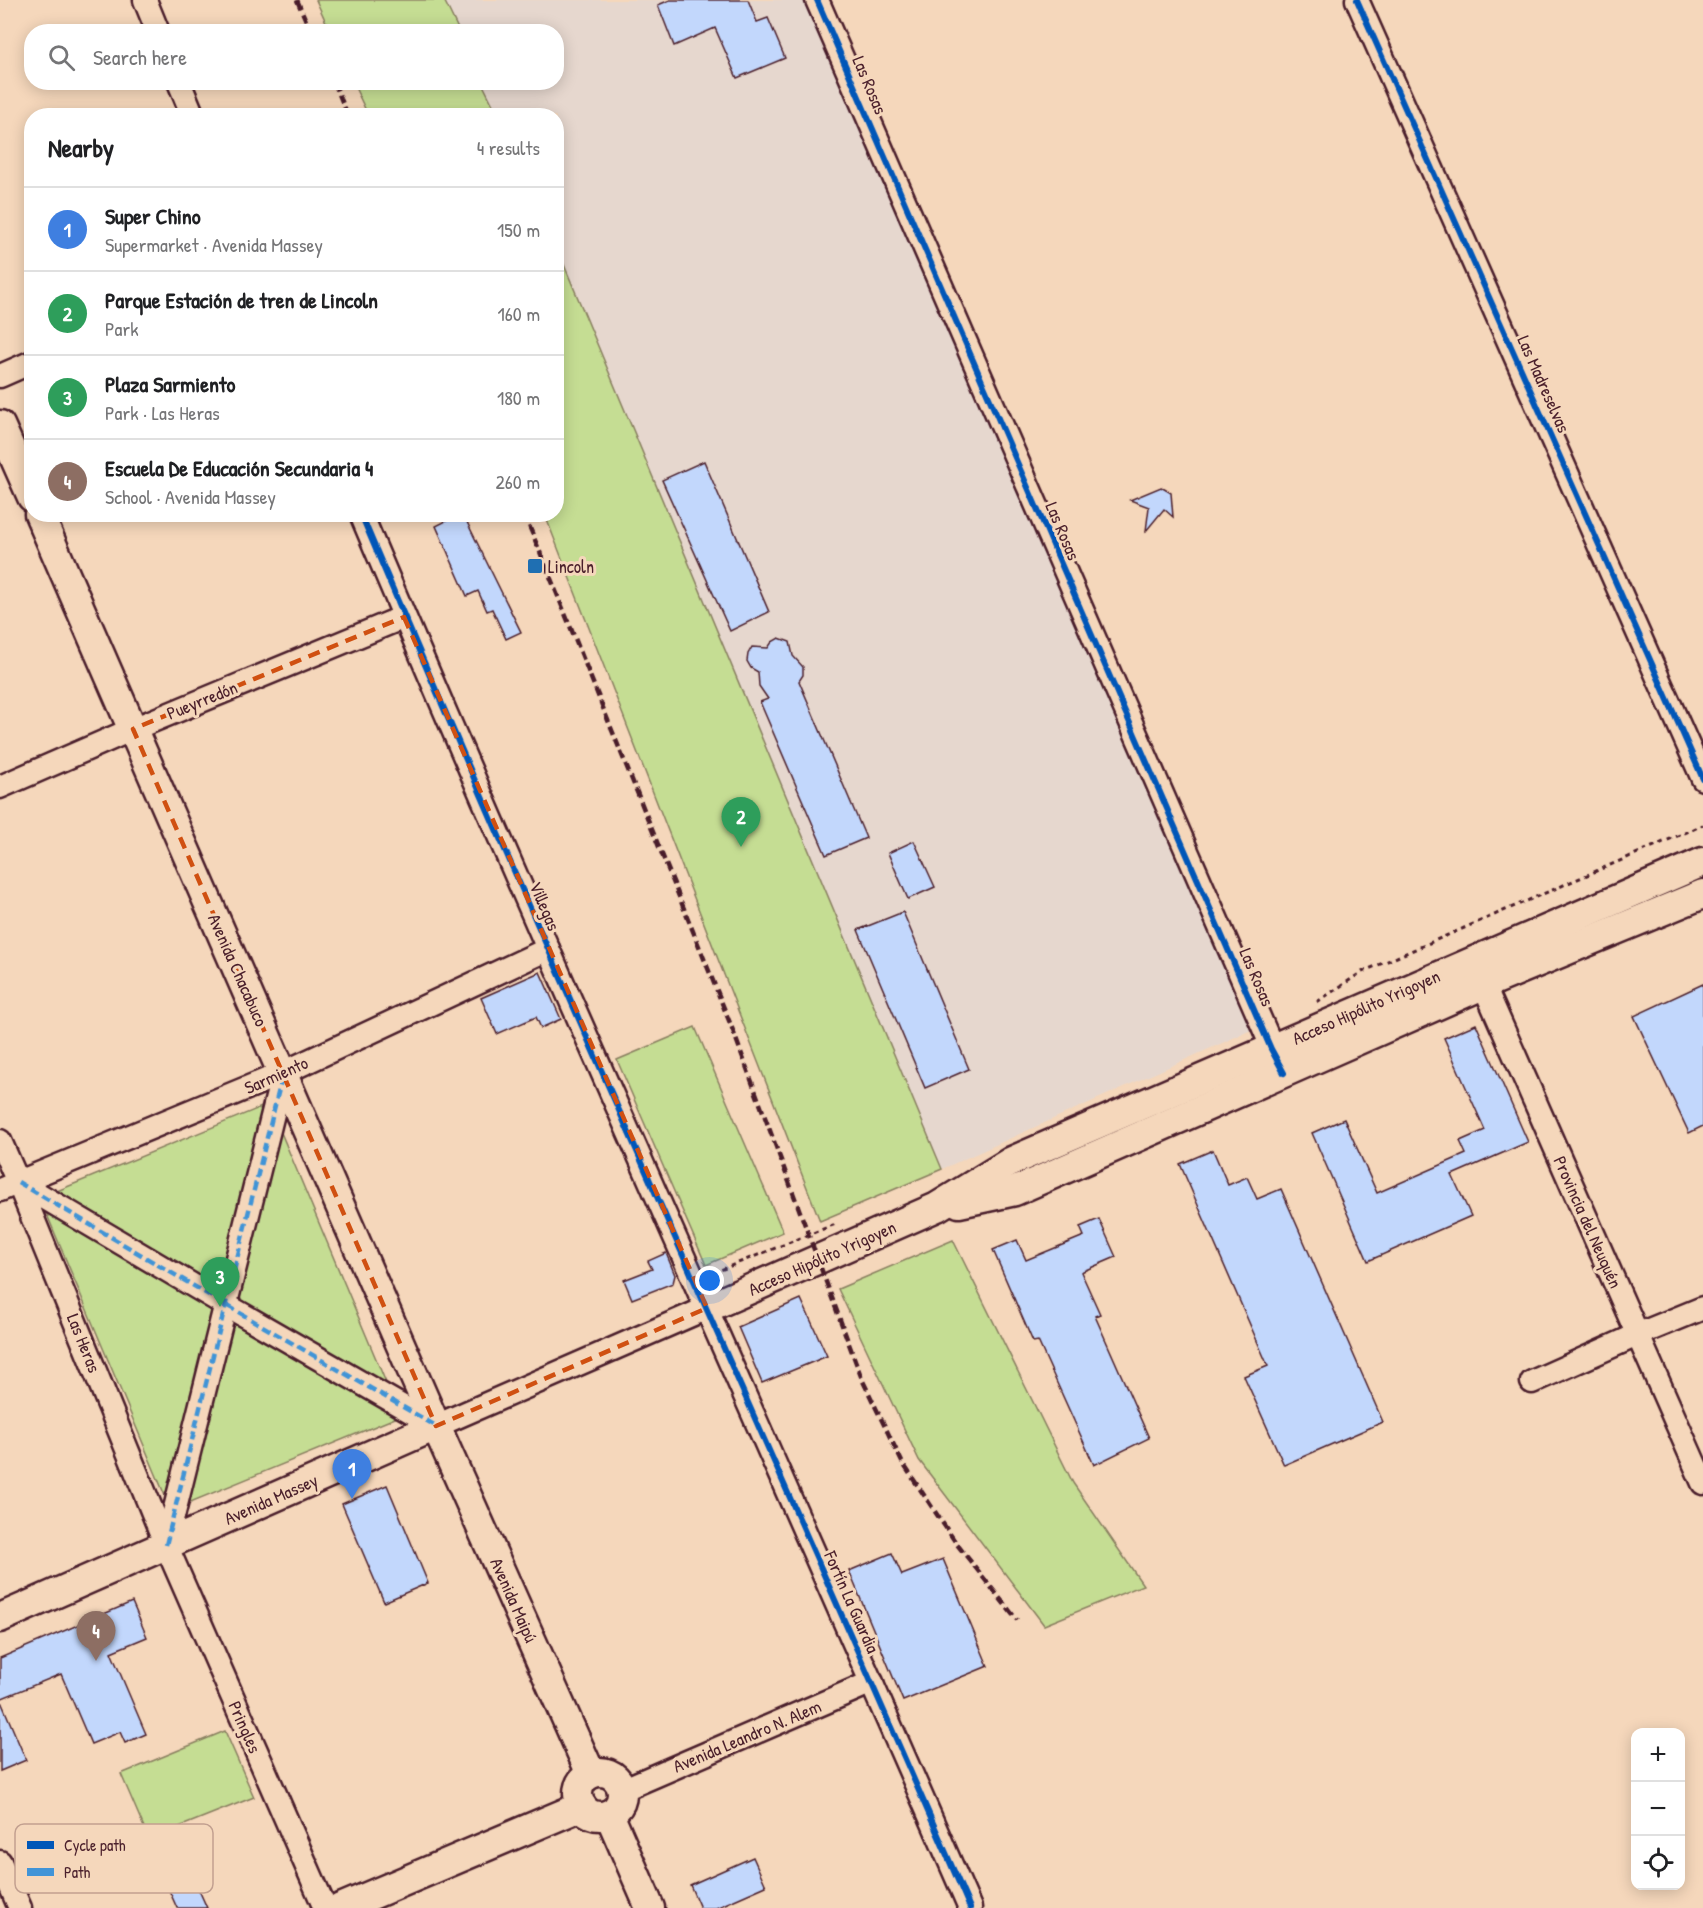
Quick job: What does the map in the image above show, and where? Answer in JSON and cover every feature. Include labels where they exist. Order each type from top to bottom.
[{"type":"main road","points":[[0,425],[24,479]]},
{"type":"main road","name":"Avenida Chacabuco","points":[[42,522],[436,1426]]},
{"type":"main road","name":"Acceso Hipólito Yrigoyen","points":[[707,1308],[937,1207],[1012,1161],[1278,1061],[1478,973],[1703,862]]},
{"type":"main road","name":"Acceso Hipólito Yrigoyen","points":[[1478,973],[1703,894]]},
{"type":"main road","name":"Avenida Massey","points":[[0,1617],[436,1426]]},
{"type":"main road","name":"Avenida Maipú","points":[[436,1426],[591,1774]]},
{"type":"main road","points":[[616,1795],[597,1816],[590,1814],[582,1806],[578,1797],[581,1782],[591,1774],[606,1773],[616,1795],[650,1908]]},
{"type":"main road","points":[[341,1908],[582,1806]]},
{"type":"street","points":[[145,0],[155,24]]},
{"type":"street","name":"Las Rosas","points":[[817,0],[1278,1061]]},
{"type":"street","name":"Las Madreselvas","points":[[1357,0],[1703,779]]},
{"type":"street","points":[[182,90],[190,108]]},
{"type":"street","points":[[0,376],[24,366]]},
{"type":"street","name":"Villegas","points":[[364,522],[548,950],[707,1308]]},
{"type":"street","name":"Pueyrredón","points":[[0,787],[133,729],[405,617]]},
{"type":"street","name":"Sarmiento","points":[[9,1186],[283,1073],[548,950]]},
{"type":"street","name":"Provincia del Neuquén","points":[[1478,973],[1703,1483]]},
{"type":"street","points":[[166,1545],[283,1073]]},
{"type":"street","name":"Las Heras","points":[[0,1141],[9,1186],[166,1545]]},
{"type":"street","points":[[9,1186],[226,1305],[436,1426]]},
{"type":"street","name":"Avenida Massey","points":[[436,1426],[707,1308]]},
{"type":"street","name":"Fortín La Guardia","points":[[707,1308],[970,1908]]},
{"type":"street","points":[[1532,1382],[1703,1308]]},
{"type":"street","name":"Pringles","points":[[166,1545],[325,1908]]},
{"type":"street","name":"Avenida Leandro N. Alem","points":[[616,1795],[869,1677]]},
{"type":"street","points":[[0,1862],[20,1908]]},
{"type":"highlighted area","points":[[404,617],[707,1308],[436,1426],[133,729]]},
{"type":"shaded area","points":[[444,0],[806,0],[1251,1030],[942,1169],[564,265],[564,108],[494,108],[486,90],[564,90],[564,24],[456,24]]},
{"type":"green space","points":[[316,0],[444,0],[456,24],[327,24]]},
{"type":"green space","points":[[356,90],[486,90],[494,108],[365,108]]},
{"type":"green space","points":[[564,265],[942,1169],[820,1221],[548,522],[564,522]]},
{"type":"green space","points":[[695,1027],[783,1232],[706,1265],[617,1060]]},
{"type":"green space","points":[[269,1104],[400,1416],[171,1510],[40,1198]]},
{"type":"green space","points":[[953,1240],[1073,1483],[1143,1585],[1044,1625],[919,1460],[838,1289]]},
{"type":"green space","points":[[225,1731],[254,1797],[186,1824],[143,1824],[121,1774]]},
{"type":"building","points":[[670,0],[748,0],[757,22],[768,18],[785,58],[737,78],[715,28],[674,46],[658,5]]},
{"type":"building","points":[[704,461],[769,612],[730,631],[662,480]]},
{"type":"building","points":[[1161,487],[1171,493],[1173,517],[1164,509],[1146,531],[1149,507],[1130,500]]},
{"type":"building","points":[[444,522],[467,522],[521,632],[506,639],[492,609],[487,611],[478,591],[467,596],[436,526]]},
{"type":"building","points":[[779,638],[790,642],[793,656],[803,667],[803,675],[799,681],[866,838],[826,855],[760,702],[768,699],[759,686],[758,672],[751,668],[747,661],[752,647],[768,648]]},
{"type":"building","points":[[914,841],[935,887],[908,899],[888,853]]},
{"type":"building","points":[[903,912],[969,1069],[925,1088],[858,930]]},
{"type":"building","points":[[540,972],[561,1019],[541,1028],[536,1017],[497,1034],[481,998]]},
{"type":"building","points":[[1703,984],[1703,1126],[1689,1133],[1634,1016]]},
{"type":"building","points":[[1476,1024],[1528,1142],[1452,1175],[1471,1216],[1368,1261],[1312,1133],[1344,1119],[1377,1193],[1466,1154],[1460,1141],[1485,1130],[1444,1038]]},
{"type":"building","points":[[1213,1150],[1228,1185],[1247,1177],[1257,1199],[1281,1189],[1383,1422],[1284,1465],[1244,1376],[1268,1366],[1180,1164]]},
{"type":"building","points":[[1099,1219],[1116,1257],[1081,1272],[1100,1314],[1095,1316],[1149,1438],[1094,1465],[1038,1341],[1033,1342],[993,1250],[1017,1240],[1026,1260],[1084,1236],[1080,1227]]},
{"type":"building","points":[[666,1253],[675,1275],[673,1283],[632,1299],[624,1280],[652,1269],[648,1261]]},
{"type":"building","points":[[801,1299],[827,1356],[762,1383],[738,1327]]},
{"type":"building","points":[[387,1485],[428,1583],[384,1602],[342,1504]]},
{"type":"building","points":[[892,1553],[902,1575],[943,1559],[988,1666],[903,1701],[849,1571]]},
{"type":"building","points":[[132,1602],[147,1637],[111,1652],[146,1734],[125,1743],[120,1732],[91,1744],[61,1674],[0,1699],[0,1658]]},
{"type":"building","points":[[0,1699],[26,1760],[0,1771]]},
{"type":"building","points":[[753,1857],[766,1886],[716,1908],[700,1908],[690,1885]]},
{"type":"building","points":[[170,1893],[200,1893],[207,1908],[177,1908]]},
{"type":"railway","points":[[297,0],[308,24]]},
{"type":"railway","points":[[337,90],[345,108]]},
{"type":"railway","points":[[527,522],[732,1028],[862,1379],[902,1462],[956,1543],[1017,1620]]},
{"type":"marked path","points":[[166,1545],[283,1073]]},
{"type":"marked path","points":[[18,1182],[436,1426]]},
{"type":"cycle path","points":[[817,0],[1271,1049],[1284,1073]]},
{"type":"cycle path","points":[[1357,0],[1703,779]]},
{"type":"cycle path","points":[[364,522],[587,1038],[970,1908]]},
{"type":"place","name":"Lincoln","points":[[535,566]]},
{"type":"place","name":"Parque Estación de tren de Lincoln","points":[[741,847]]},
{"type":"place","name":"Plaza Sarmiento","points":[[220,1307]]},
{"type":"place","name":"Super Chino","points":[[352,1499]]},
{"type":"place","name":"Escuela De Educación Secundaria 4","points":[[96,1661]]}]
